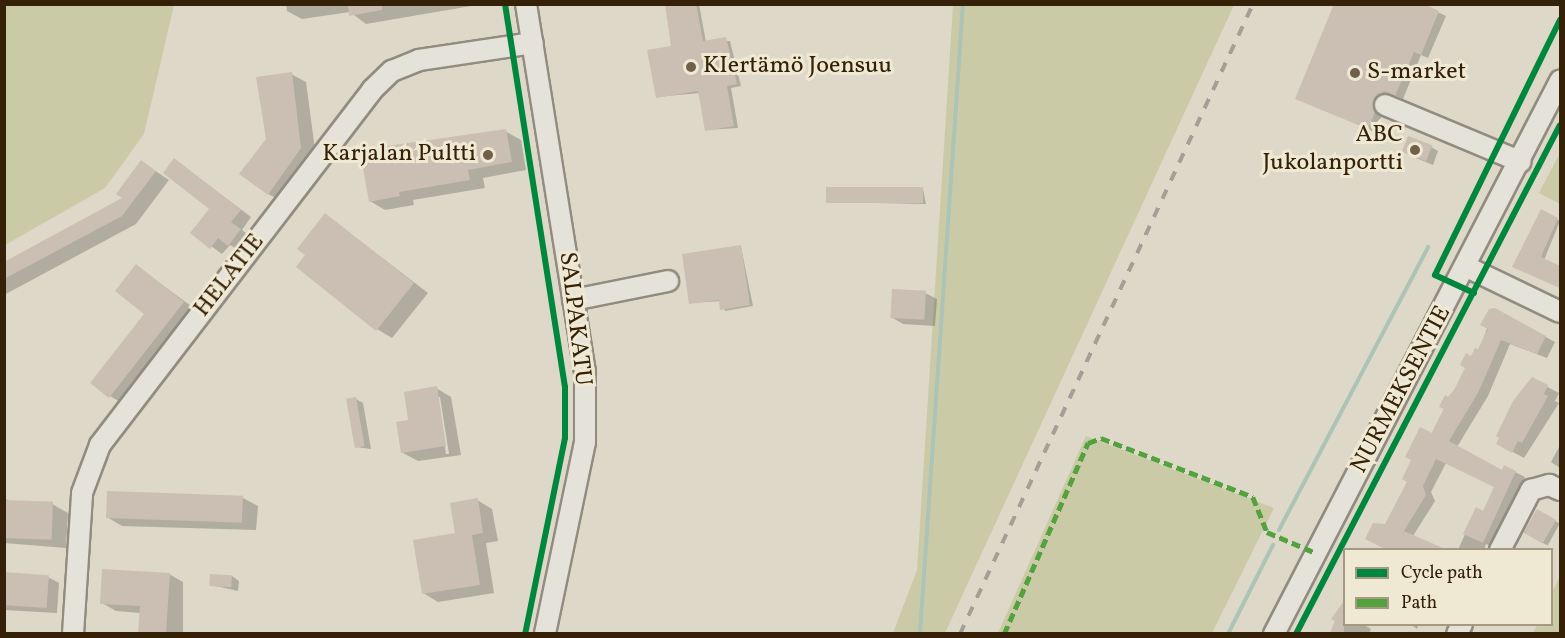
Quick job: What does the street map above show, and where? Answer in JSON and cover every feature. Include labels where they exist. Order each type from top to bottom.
[{"type":"street","name":"SALPAKATU","points":[[526,4],[585,371],[585,442],[545,633]]},
{"type":"street","name":"HELATIE","points":[[73,633],[82,493],[100,444],[372,90],[392,71],[418,60],[533,43]]},
{"type":"street","name":"NURMEKSENTIE","points":[[1274,633],[1558,93]]},
{"type":"street","points":[[1385,105],[1521,162]]},
{"type":"street","points":[[1467,267],[1560,312]]},
{"type":"street","points":[[573,300],[668,281]]},
{"type":"street","points":[[1501,548],[1531,490],[1549,485],[1560,490]]},
{"type":"green space","points":[[5,4],[174,5],[144,134],[105,188],[5,245]]},
{"type":"green space","points":[[953,5],[1234,5],[945,633],[893,633],[917,570]]},
{"type":"green space","points":[[1560,153],[1560,204],[1539,193]]},
{"type":"green space","points":[[1086,436],[1274,508],[1212,633],[998,633]]},
{"type":"green space","points":[[1559,578],[1560,633],[1533,633],[1536,626],[1553,626],[1553,591]]},
{"type":"building","points":[[348,4],[382,4],[382,10],[349,16]]},
{"type":"building","name":"KIertämö Joensuu","points":[[665,4],[696,4],[703,41],[726,37],[737,84],[727,86],[734,126],[705,131],[698,91],[656,98],[647,50],[671,46]]},
{"type":"building","name":"S-market","points":[[1334,4],[1424,4],[1439,11],[1421,55],[1414,52],[1395,96],[1384,91],[1374,100],[1375,112],[1368,129],[1295,99]]},
{"type":"building","points":[[292,72],[301,148],[268,195],[239,174],[266,139],[256,77]]},
{"type":"building","points":[[506,129],[512,162],[468,170],[470,180],[399,192],[400,196],[369,202],[360,150]]},
{"type":"building","points":[[1408,136],[1432,145],[1426,161],[1402,152]]},
{"type":"building","points":[[174,158],[241,210],[231,222],[241,229],[228,246],[218,238],[210,249],[190,233],[209,209],[163,173]]},
{"type":"building","points":[[141,160],[156,171],[122,216],[4,279],[4,262],[122,198],[116,194]]},
{"type":"building","points":[[826,187],[923,187],[923,203],[826,203]]},
{"type":"building","points":[[1541,209],[1558,218],[1541,257],[1560,266],[1560,288],[1512,267]]},
{"type":"building","points":[[325,213],[414,283],[376,331],[296,267],[305,255],[297,249]]},
{"type":"building","points":[[741,245],[750,305],[720,310],[719,300],[689,304],[682,254]]},
{"type":"building","points":[[136,264],[184,302],[109,398],[90,383],[144,314],[115,291]]},
{"type":"building","points":[[892,289],[926,291],[924,320],[890,318]]},
{"type":"building","points":[[1495,308],[1546,336],[1537,354],[1501,340],[1479,391],[1449,441],[1502,470],[1504,465],[1516,471],[1483,543],[1463,534],[1476,507],[1483,511],[1494,487],[1436,459],[1423,486],[1426,495],[1404,531],[1443,548],[1383,548],[1365,539],[1373,523],[1385,524],[1407,482],[1402,479],[1411,460],[1405,457],[1420,427],[1432,433],[1444,409],[1439,407],[1445,395],[1448,397],[1454,390],[1465,368],[1460,365],[1466,353],[1471,356],[1475,348],[1478,349],[1488,329],[1480,325],[1489,309]]},
{"type":"building","points":[[1532,377],[1548,385],[1544,394],[1548,396],[1522,443],[1518,441],[1512,453],[1496,444],[1499,438],[1496,436],[1513,401]]},
{"type":"building","points":[[437,386],[446,446],[401,453],[396,422],[408,420],[404,392]]},
{"type":"building","points":[[356,397],[365,446],[355,448],[346,399]]},
{"type":"building","points":[[107,491],[243,496],[242,523],[106,518]]},
{"type":"building","points":[[478,498],[483,533],[472,535],[480,585],[422,594],[413,540],[455,533],[450,503]]},
{"type":"building","points":[[4,500],[53,502],[52,540],[4,538]]},
{"type":"building","points":[[1537,509],[1556,520],[1543,543],[1524,532]]},
{"type":"building","points":[[102,569],[170,573],[166,633],[138,633],[140,606],[100,604]]},
{"type":"building","points":[[4,572],[49,575],[47,608],[4,605]]},
{"type":"building","points":[[210,574],[232,575],[231,587],[209,586]]},
{"type":"building","points":[[1343,602],[1344,633],[1330,633],[1335,621],[1331,619]]},
{"type":"waterway","points":[[920,634],[963,4]]},
{"type":"waterway","points":[[1279,530],[1428,247]]},
{"type":"waterway","points":[[1228,634],[1273,545]]},
{"type":"railway","points":[[960,634],[1253,4]]},
{"type":"marked path","points":[[1004,634],[1088,443],[1101,438],[1253,497],[1267,532],[1316,553]]},
{"type":"cycle path","points":[[505,4],[565,387],[565,438],[525,634]]},
{"type":"cycle path","points":[[1474,293],[1435,275],[1560,20]]},
{"type":"cycle path","points":[[1296,634],[1560,125]]},
{"type":"place","name":"KIertämö Joensuu","points":[[691,67]]},
{"type":"place","name":"S-market","points":[[1355,73]]},
{"type":"place","name":"ABC Jukolanportti","points":[[1415,150]]},
{"type":"place","name":"Karjalan Pultti","points":[[488,155]]}]
